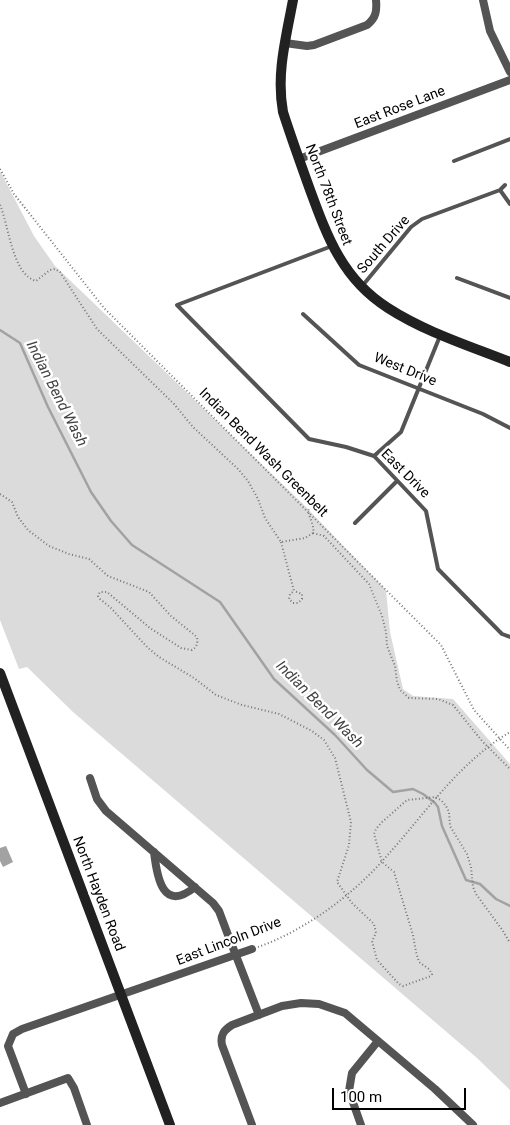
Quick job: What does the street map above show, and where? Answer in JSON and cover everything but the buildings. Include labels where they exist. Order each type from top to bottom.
[{"type":"main road","name":"North 78th Street","points":[[293,0],[280,74],[280,96],[299,159],[332,246],[343,266],[362,287],[389,309],[441,334],[510,362]]},
{"type":"main road","name":"North Hayden Road","points":[[0,673],[170,1125]]},
{"type":"street","points":[[285,43],[314,45],[367,25],[374,20],[376,0]]},
{"type":"street","points":[[483,0],[490,31],[510,72]]},
{"type":"street","name":"East Rose Lane","points":[[299,159],[510,80]]},
{"type":"street","points":[[90,778],[101,806],[206,896],[219,911],[259,1015]]},
{"type":"street","points":[[154,852],[156,870],[162,887],[167,894],[174,897],[186,894],[195,887]]},
{"type":"street","name":"East Lincoln Drive","points":[[26,1094],[8,1046],[13,1034],[22,1029],[252,949]]},
{"type":"street","points":[[252,1125],[222,1045],[222,1034],[232,1025],[282,1006],[301,1003],[319,1004],[345,1013],[473,1125]]},
{"type":"street","points":[[362,1125],[350,1091],[352,1073],[378,1041]]},
{"type":"street","points":[[0,1103],[68,1078],[74,1088],[87,1125]]},
{"type":"lane","points":[[454,161],[510,140]]},
{"type":"lane","name":"South Drive","points":[[362,287],[411,227],[422,219],[500,190],[505,184]]},
{"type":"lane","points":[[500,190],[510,204]]},
{"type":"lane","name":"East Drive","points":[[332,246],[177,305],[309,439],[374,456],[426,511],[438,570],[502,634],[510,637]]},
{"type":"lane","points":[[457,278],[510,298]]},
{"type":"lane","name":"West Drive","points":[[303,314],[359,365],[483,414],[510,428]]},
{"type":"lane","points":[[374,456],[401,432],[441,334]]},
{"type":"lane","points":[[355,523],[397,481]]},
{"type":"path","name":"Indian Bend Wash Greenbelt","points":[[0,169],[14,194],[104,308],[441,645],[474,710],[510,750]]},
{"type":"path","points":[[0,205],[18,260],[28,278],[36,281],[50,270],[54,269],[60,272],[97,329],[243,475],[258,499],[265,518],[281,542],[294,590],[302,594],[302,600],[298,604],[293,603],[289,599],[290,594],[294,590]]},
{"type":"path","points":[[0,494],[12,502],[18,517],[28,530],[49,546],[68,554],[89,559],[108,576],[143,588],[175,620],[197,637],[198,641],[195,648],[192,650],[181,648],[150,628],[107,592],[100,592],[98,596],[100,599],[158,657],[194,678],[216,695],[242,705],[279,714],[312,731],[324,740],[335,758],[351,822],[349,845],[337,882],[345,895],[374,924],[376,933],[372,941],[377,960],[398,984],[403,986],[431,976],[431,971],[420,962],[394,872],[382,862],[374,834],[380,823],[407,800],[436,796],[446,806],[449,812],[450,826],[467,854],[476,894],[510,943]]},
{"type":"path","points":[[309,508],[308,512],[314,524],[314,533]]},
{"type":"path","points":[[281,542],[305,538],[314,533],[324,536],[369,584],[382,616],[388,652],[395,666],[400,690],[409,698],[438,700],[453,705],[488,747],[510,769]]},
{"type":"path","name":"East Lincoln Drive","points":[[252,949],[295,930],[328,909],[345,895],[382,862],[436,796],[488,747],[510,732]]},
{"type":"shaded area","points":[[0,171],[34,236],[55,266],[301,502],[386,590],[390,632],[403,689],[413,696],[453,699],[510,764],[510,1090],[477,1058],[73,712],[27,667],[19,669],[0,620]]},
{"type":"shaded area","points":[[6,846],[13,862],[3,867],[0,861],[0,848]]},
{"type":"waterway","name":"Indian Bend Wash","points":[[0,330],[20,343],[48,407],[91,492],[111,521],[132,545],[220,602],[274,679],[335,735],[367,770],[393,792],[413,789],[435,803],[438,807],[442,826],[466,880],[480,884],[496,899],[510,906]]}]
